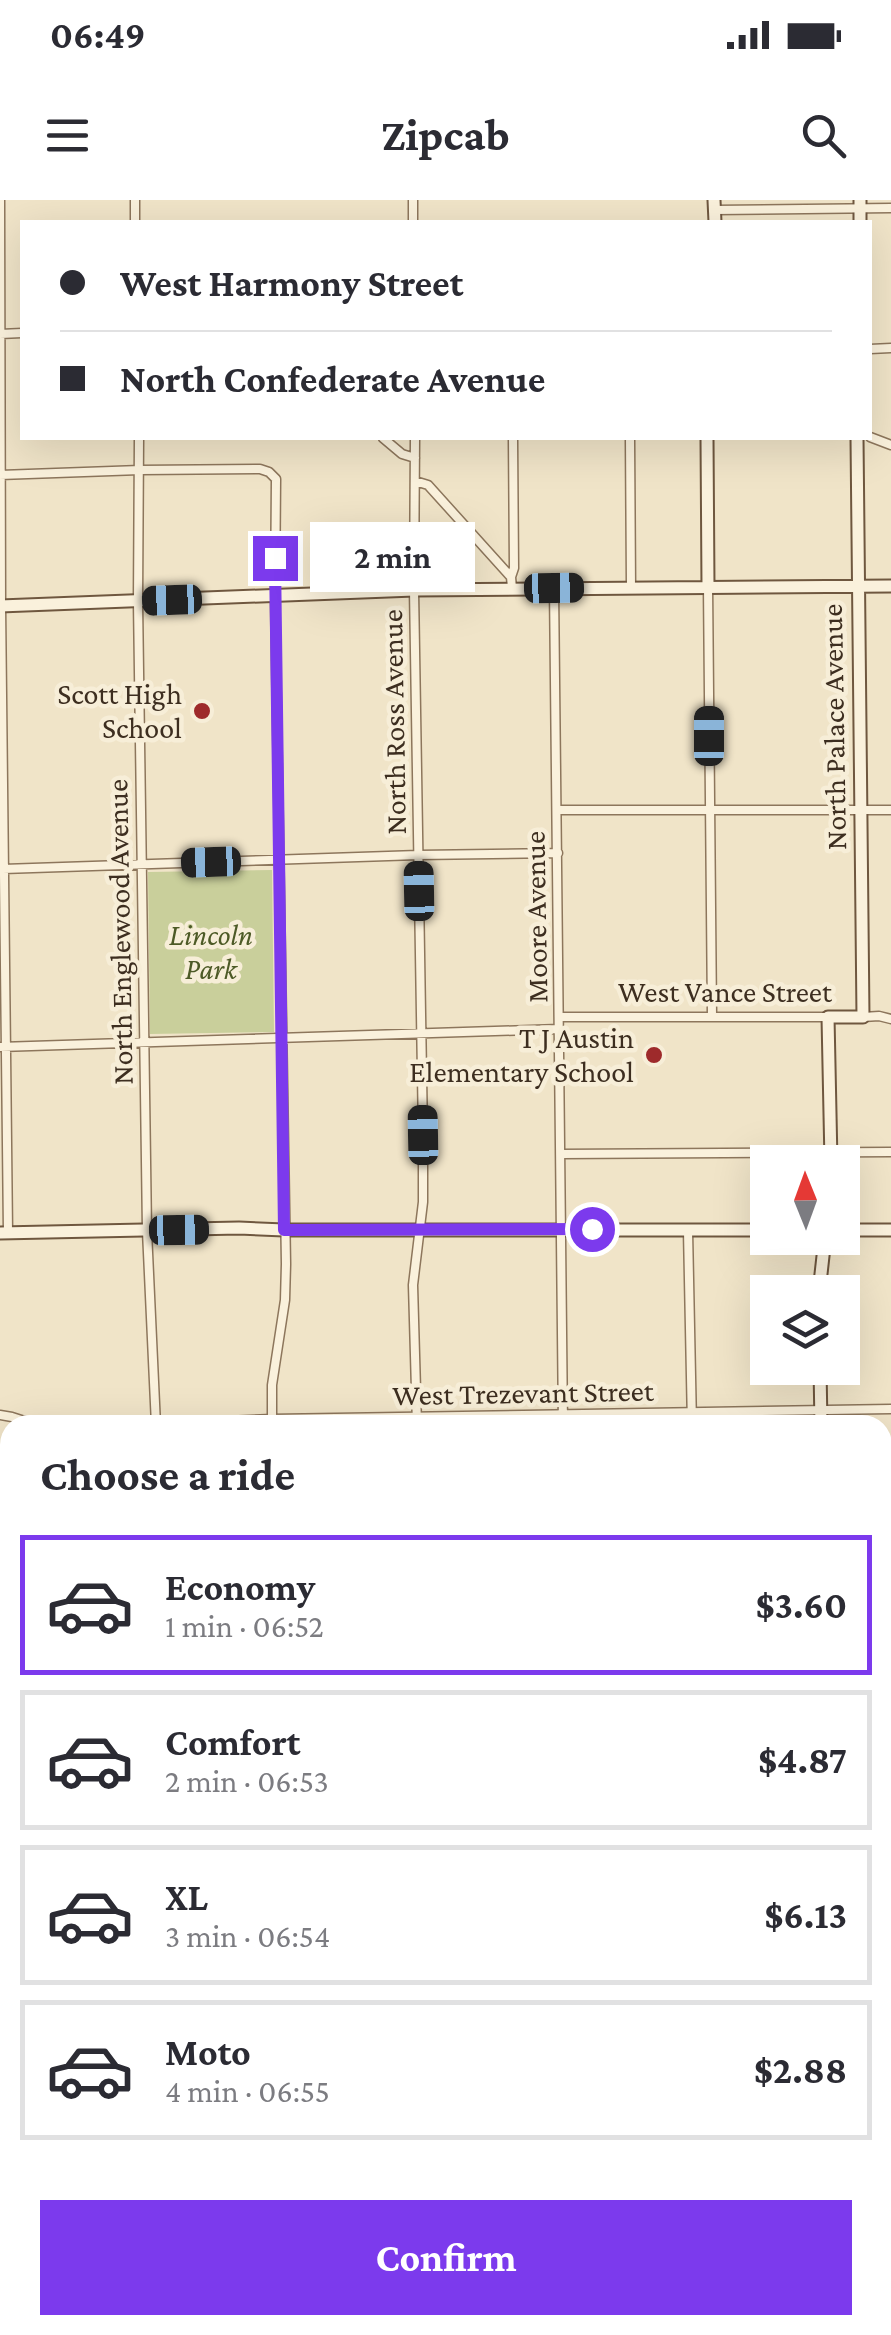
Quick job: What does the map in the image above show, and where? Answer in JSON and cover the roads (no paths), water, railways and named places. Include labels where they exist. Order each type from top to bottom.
[{"type":"street","points":[[0,200],[4,1233],[239,1228],[750,1230]]},
{"type":"street","points":[[714,211],[860,204],[891,208]]},
{"type":"street","name":"North Englewood Avenue","points":[[139,440],[147,1230],[156,1415]]},
{"type":"street","points":[[385,440],[402,454],[415,458]]},
{"type":"street","name":"North Ross Avenue","points":[[414,440],[423,1202],[414,1285],[417,1415]]},
{"type":"street","points":[[511,582],[512,440]]},
{"type":"street","points":[[630,440],[631,587]]},
{"type":"street","points":[[707,440],[712,1016]]},
{"type":"street","name":"North Palace Avenue","points":[[856,440],[863,1017]]},
{"type":"street","points":[[1,475],[260,469],[274,474],[276,479],[274,597],[286,1264],[272,1415]]},
{"type":"street","points":[[415,481],[428,486],[511,582]]},
{"type":"street","points":[[1,606],[274,597],[511,582],[554,588],[891,586]]},
{"type":"street","name":"Moore Avenue","points":[[554,588],[563,1415]]},
{"type":"street","points":[[557,810],[891,810]]},
{"type":"street","points":[[2,869],[558,853]]},
{"type":"street","points":[[828,1016],[831,1145]]},
{"type":"street","name":"West Vance Street","points":[[559,1018],[890,1019]]},
{"type":"street","points":[[890,1019],[891,1031]]},
{"type":"street","points":[[4,1047],[559,1030]]},
{"type":"street","points":[[860,1155],[891,1152]]},
{"type":"street","points":[[561,1154],[750,1157]]},
{"type":"street","points":[[688,1230],[692,1414]]},
{"type":"street","points":[[860,1230],[891,1230]]},
{"type":"street","points":[[820,1385],[820,1415]]},
{"type":"street","name":"West Trezevant Street","points":[[670,1415],[891,1410]]},
{"type":"place","name":"Scott High School","points":[[202,711]]},
{"type":"place","name":"T J Austin Elementary School","points":[[654,1055]]},
{"type":"park label","name":"Lincoln Park","points":[[211,952]]}]
